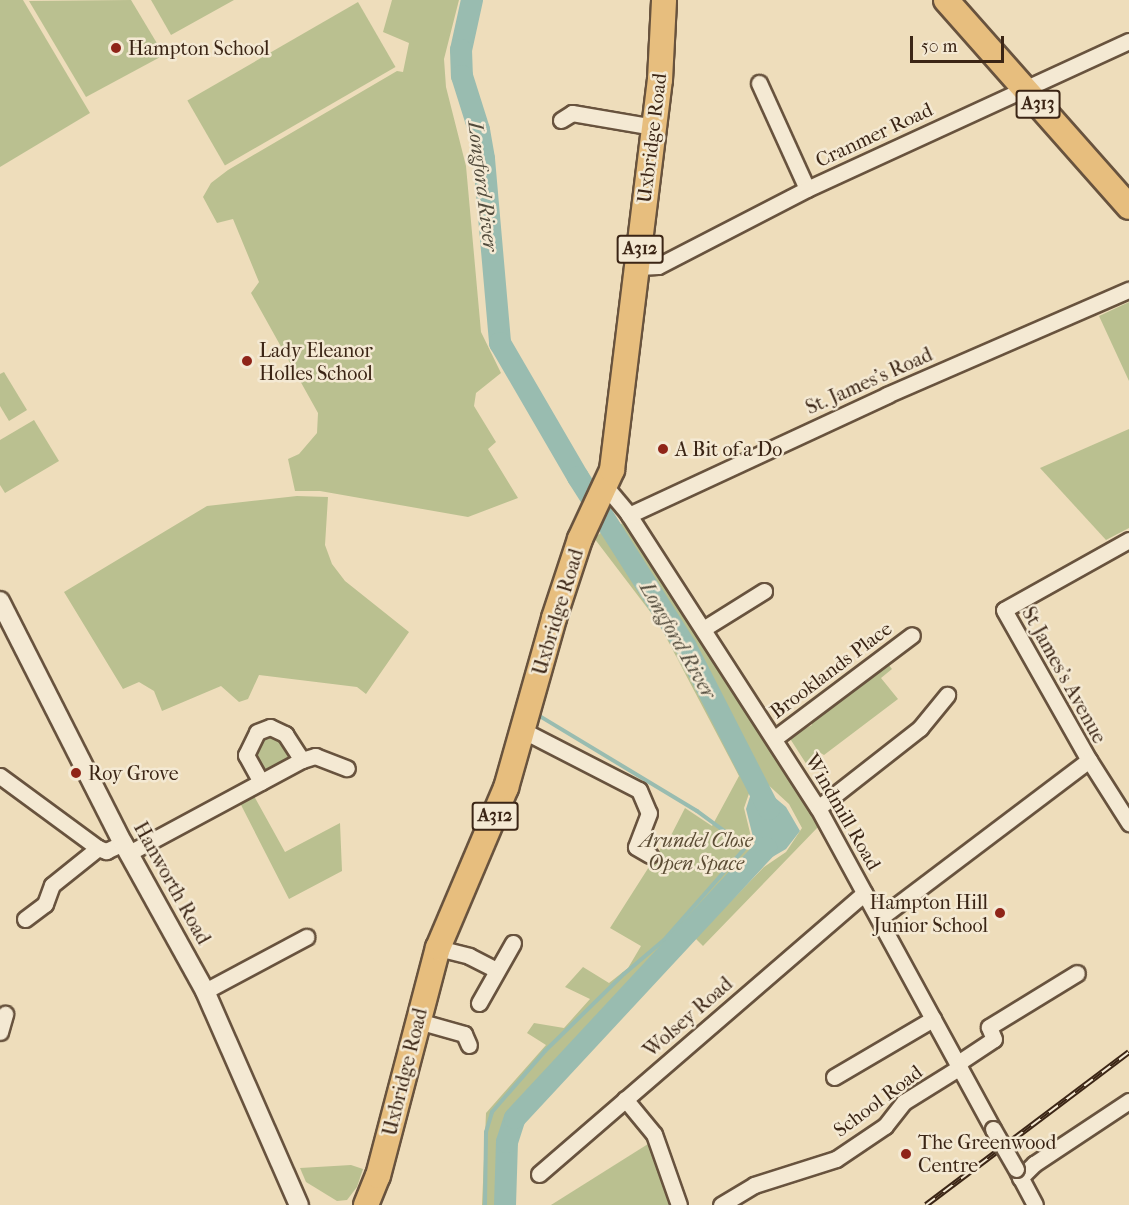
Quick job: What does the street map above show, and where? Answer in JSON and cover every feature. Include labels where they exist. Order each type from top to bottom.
[{"type":"main road","name":"Uxbridge Road","points":[[366,1205],[387,1146],[438,948],[506,788],[554,618],[587,525],[612,470],[654,127],[663,0]]},
{"type":"main road","name":"A313","points":[[957,4],[1024,88],[1129,207]]},
{"type":"street","name":"Cranmer Road","points":[[638,267],[658,266],[807,189],[1129,41]]},
{"type":"street","points":[[759,83],[807,189]]},
{"type":"street","points":[[561,120],[572,113],[654,127]]},
{"type":"street","name":"St. James's Road","points":[[629,515],[887,395],[1129,290]]},
{"type":"street","name":"Windmill Road","points":[[604,491],[629,515],[775,738],[818,808],[1035,1205]]},
{"type":"street","name":"St James's Avenue","points":[[1129,540],[1070,569],[1004,610],[1089,760],[1129,823]]},
{"type":"street","points":[[703,629],[764,591]]},
{"type":"street","name":"Hanworth Road","points":[[0,600],[126,848],[205,991],[300,1200]]},
{"type":"street","name":"Brooklands Place","points":[[775,738],[912,635]]},
{"type":"street","points":[[818,808],[921,728],[947,695]]},
{"type":"street","points":[[261,782],[246,755],[257,732],[270,727],[285,734],[302,760]]},
{"type":"street","points":[[524,730],[639,790],[649,813],[636,847],[650,855]]},
{"type":"street","points":[[0,776],[98,848],[106,851],[126,848],[302,760],[315,756],[347,768]]},
{"type":"street","name":"St James's Avenue","points":[[880,918],[1089,760]]},
{"type":"street","points":[[25,919],[45,904],[52,885],[98,848]]},
{"type":"street","name":"Wolsey Road","points":[[539,1174],[866,893]]},
{"type":"street","points":[[205,991],[306,936]]},
{"type":"street","points":[[479,1003],[513,943]]},
{"type":"street","points":[[438,948],[469,956],[496,970]]},
{"type":"street","name":"School Road","points":[[721,1205],[754,1185],[836,1159],[885,1126],[904,1102],[994,1039],[989,1027],[1077,973]]},
{"type":"street","points":[[0,1032],[4,1014]]},
{"type":"street","points":[[834,1077],[933,1019]]},
{"type":"street","points":[[418,1021],[468,1034]]},
{"type":"street","points":[[625,1099],[654,1134],[679,1205]]},
{"type":"street","points":[[1018,1174],[1129,1101]]},
{"type":"green space","points":[[0,0],[23,0],[90,113],[0,167]]},
{"type":"green space","points":[[131,0],[164,55],[86,97],[29,1]]},
{"type":"green space","points":[[151,0],[234,0],[171,35]]},
{"type":"green space","points":[[392,0],[459,0],[444,59],[446,87],[466,166],[481,332],[501,373],[476,393],[474,406],[496,442],[488,449],[518,498],[468,517],[320,491],[295,491],[288,459],[299,454],[317,433],[318,413],[251,293],[259,282],[233,219],[217,223],[203,197],[211,183],[228,170],[397,71],[403,72],[409,43],[383,32]]},
{"type":"green space","points":[[358,2],[396,67],[225,165],[187,101]]},
{"type":"green space","points":[[1129,302],[1129,381],[1099,316]]},
{"type":"green space","points":[[4,372],[27,410],[9,421],[0,406],[0,374]]},
{"type":"green space","points":[[34,420],[59,461],[5,493],[0,485],[0,440]]},
{"type":"green space","points":[[1129,429],[1129,528],[1106,540],[1040,468]]},
{"type":"green space","points":[[297,496],[328,497],[325,545],[332,564],[345,581],[409,632],[366,694],[357,687],[259,675],[248,699],[239,702],[221,686],[162,711],[154,691],[139,682],[123,689],[64,592],[207,506]]},
{"type":"green space","points":[[623,523],[819,826],[703,946],[695,938],[764,867],[786,852],[802,828],[789,804],[764,781],[689,642],[615,527]]},
{"type":"green space","name":"Arundel Close Open Space","points":[[606,529],[683,648],[753,782],[744,808],[754,849],[749,874],[667,950],[660,968],[636,981],[542,1081],[539,1096],[525,1099],[501,1131],[501,1205],[482,1205],[486,1113],[546,1045],[527,1033],[534,1023],[564,1028],[590,999],[565,987],[583,967],[609,983],[628,968],[641,946],[610,928],[661,848],[664,849],[685,808],[712,826],[739,776],[658,622],[594,538]]},
{"type":"green space","points":[[888,664],[892,669],[881,678],[898,699],[824,755],[819,752],[807,765],[789,737],[812,725],[811,721]]},
{"type":"green space","points":[[270,733],[282,739],[293,758],[261,775],[251,754],[260,735]]},
{"type":"green space","points":[[254,796],[285,852],[340,823],[342,871],[289,899],[240,803]]},
{"type":"green space","points":[[648,1144],[669,1205],[551,1205]]},
{"type":"green space","points":[[351,1165],[363,1169],[357,1187],[347,1200],[337,1201],[306,1182],[300,1168]]},
{"type":"water","points":[[755,781],[786,807],[800,831],[786,849],[748,871],[756,849],[746,809]]},
{"type":"waterway","name":"Longford River","points":[[472,0],[461,50],[462,76],[479,130],[484,159],[500,343],[578,477],[686,647],[769,809]]},
{"type":"waterway","points":[[485,1205],[486,1132],[492,1112],[545,1051],[624,974],[664,940],[746,847],[697,811],[536,714]]},
{"type":"waterway","name":"Longford River","points":[[505,1205],[507,1142],[515,1118],[766,848]]},
{"type":"railway","points":[[926,1205],[1129,1052]]},
{"type":"place","name":"Hampton School","points":[[116,48]]},
{"type":"place","name":"Lady Eleanor Holles School","points":[[247,361]]},
{"type":"place","name":"A Bit of a Do","points":[[663,449]]},
{"type":"place","name":"Roy Grove","points":[[76,773]]},
{"type":"place","name":"Hampton Hill Junior School","points":[[1000,913]]},
{"type":"place","name":"The Greenwood Centre","points":[[906,1154]]}]
